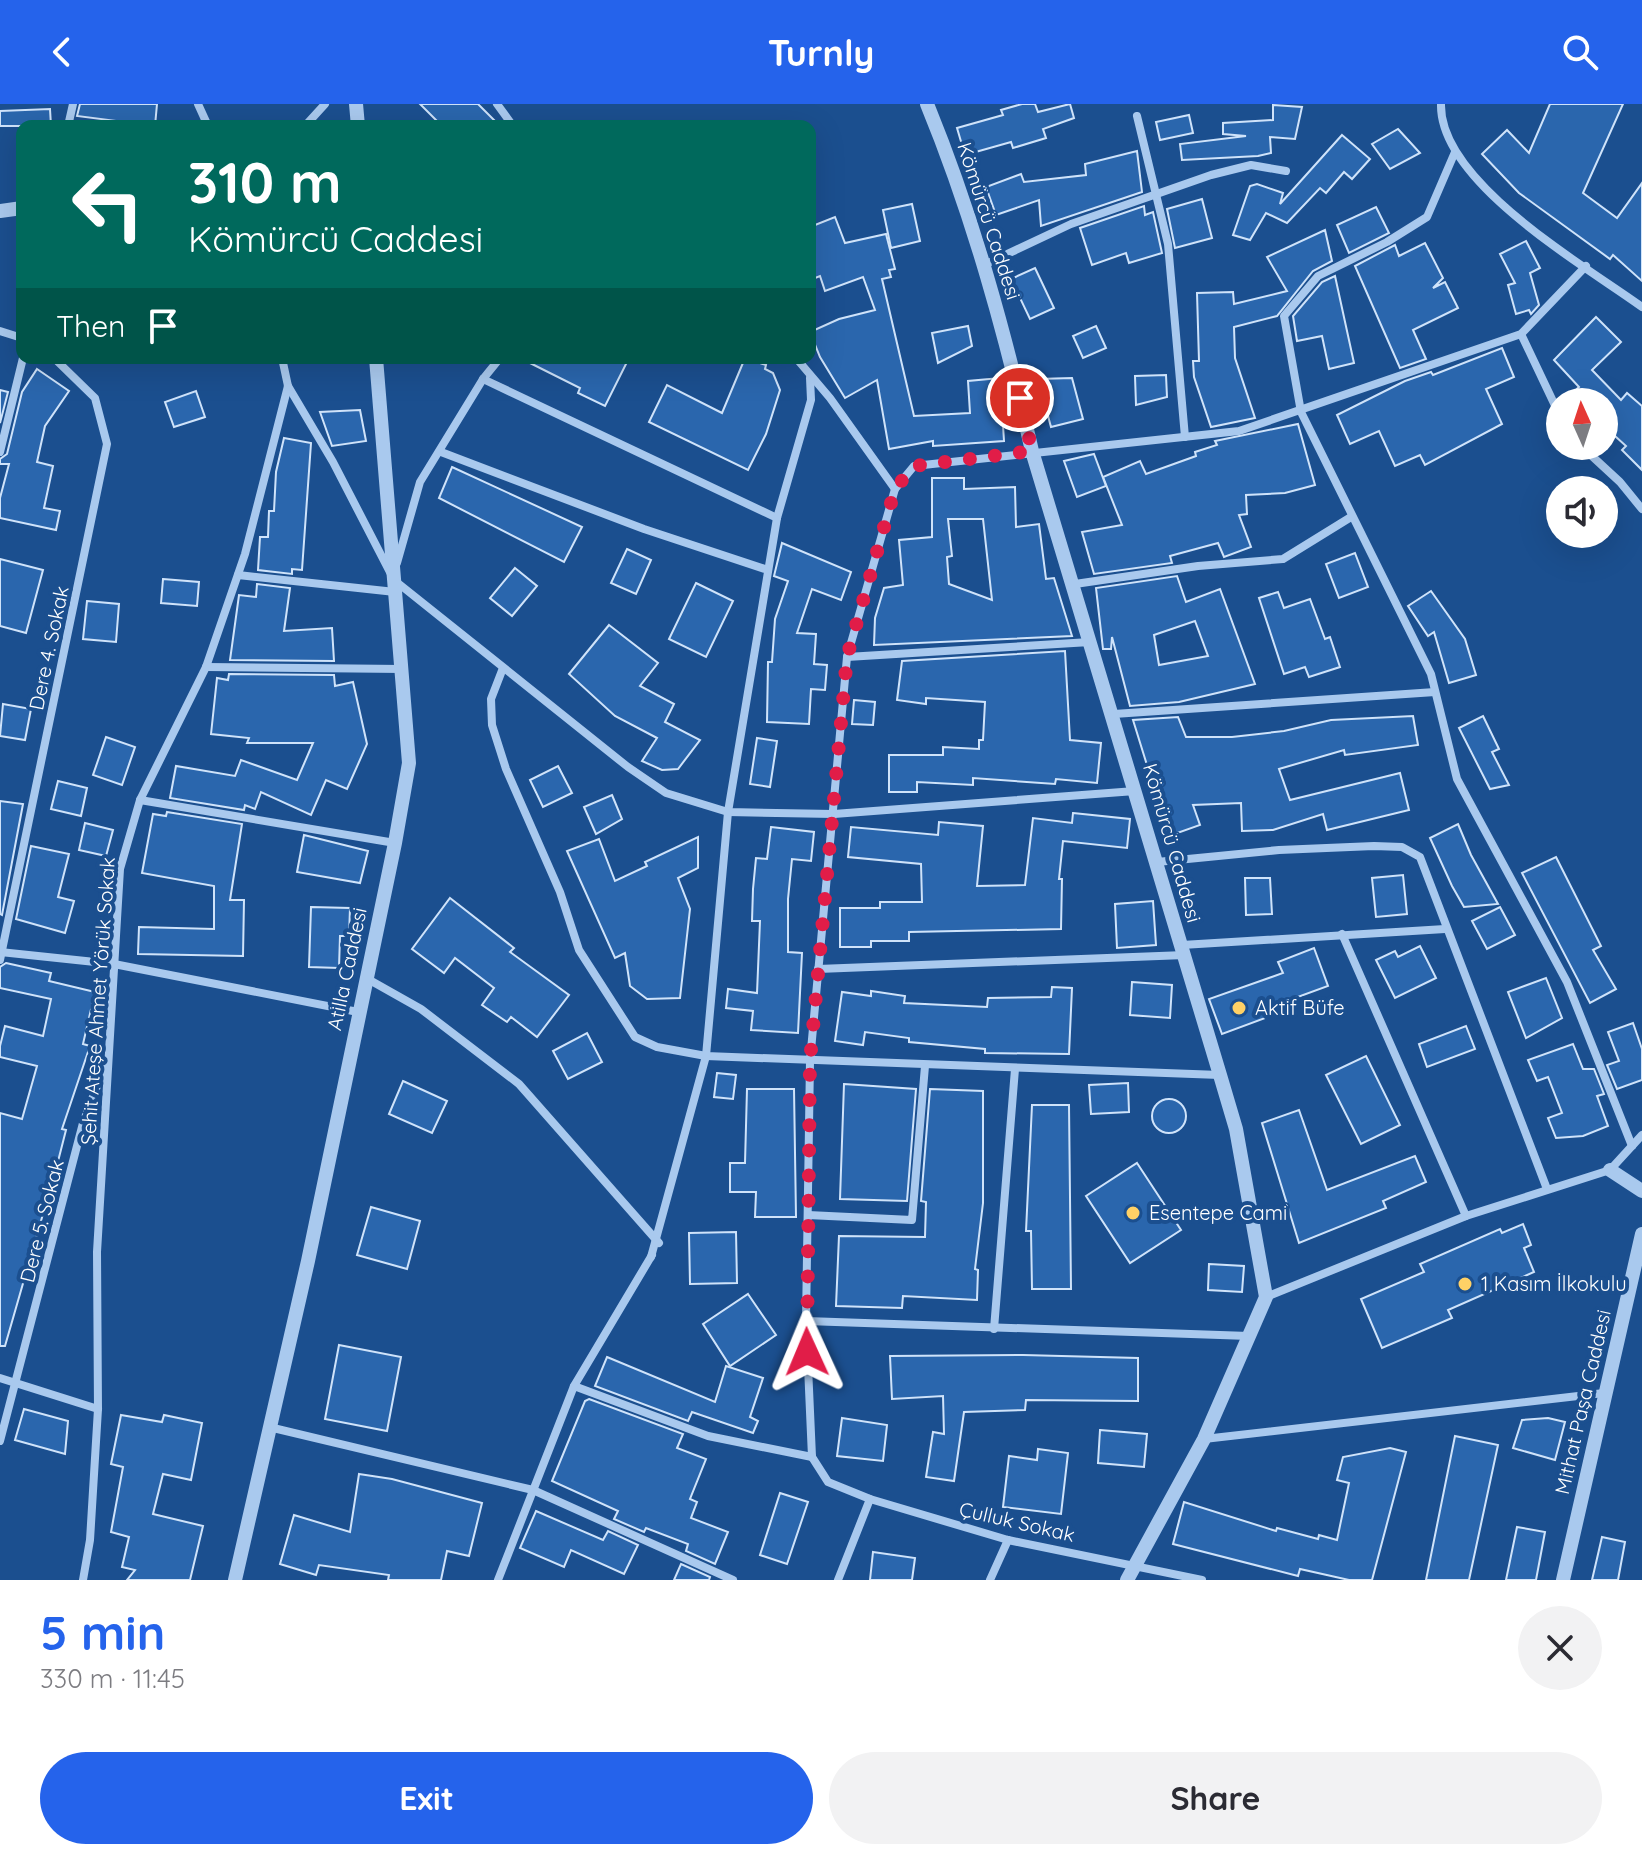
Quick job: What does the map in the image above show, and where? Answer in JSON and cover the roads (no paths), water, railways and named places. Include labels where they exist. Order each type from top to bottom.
[{"type":"street","points":[[310,120],[325,104]]},
{"type":"street","name":"Kömürcü Caddesi","points":[[927,104],[958,178],[1008,346],[1032,451],[1075,584],[1236,1129],[1266,1297]]},
{"type":"street","points":[[1441,104],[1445,138],[1510,214],[1642,307]]},
{"type":"street","points":[[1137,116],[1168,244],[1175,293],[1185,437]]},
{"type":"street","points":[[1455,152],[1427,217],[1387,242],[1318,276],[1284,316],[1301,412],[1431,674],[1457,779],[1567,982],[1632,1146]]},
{"type":"street","points":[[984,265],[1071,224],[1251,165],[1286,171]]},
{"type":"street","points":[[574,1386],[708,1436],[812,1457],[806,1321],[810,1061],[847,657],[895,489],[914,466],[1239,431],[1521,334],[1586,266]]},
{"type":"street","points":[[1521,334],[1547,388]]},
{"type":"street","points":[[0,452],[22,364]]},
{"type":"street","name":"Dere 4. Sokak","points":[[1,955],[107,444],[95,398],[60,364]]},
{"type":"street","name":"Şehit Ateşe Ahmet Yörük Sokak","points":[[83,1580],[90,1540],[98,1409],[97,1252],[120,869],[140,800],[206,667],[238,575],[288,386],[283,364]]},
{"type":"street","name":"Atilla Caddesi","points":[[235,1580],[308,1261],[409,763],[376,364]]},
{"type":"street","points":[[394,586],[406,522],[420,482],[495,364]]},
{"type":"street","points":[[800,364],[830,398],[895,489]]},
{"type":"street","points":[[656,1240],[706,1056],[728,812],[777,518],[811,400],[810,378]]},
{"type":"street","points":[[483,379],[777,518]]},
{"type":"street","points":[[288,386],[333,462],[394,586],[666,793],[728,812],[834,814],[1136,790]]},
{"type":"street","points":[[441,452],[644,529],[768,570]]},
{"type":"street","points":[[1595,460],[1642,509]]},
{"type":"street","points":[[1075,584],[1198,566],[1283,559],[1351,517]]},
{"type":"street","points":[[238,575],[394,586]]},
{"type":"street","points":[[847,657],[1092,642]]},
{"type":"street","points":[[206,667],[403,669]]},
{"type":"street","points":[[503,668],[491,699],[492,725],[506,769],[560,892],[579,950],[635,1037],[657,1047],[706,1056],[1220,1075]]},
{"type":"street","points":[[1114,714],[1435,692]]},
{"type":"street","points":[[140,800],[395,843]]},
{"type":"street","points":[[1157,862],[1279,850],[1402,847],[1420,857],[1547,1189]]},
{"type":"street","points":[[818,969],[1183,950],[1342,934],[1445,929]]},
{"type":"street","points":[[1342,934],[1466,1216]]},
{"type":"street","points":[[1,955],[114,964],[358,1012]]},
{"type":"street","points":[[365,977],[421,1009],[519,1084],[659,1243],[574,1386],[498,1580]]},
{"type":"street","name":"Dere 5. Sokak","points":[[0,1441],[83,1123],[109,1056]]},
{"type":"street","points":[[808,1215],[912,1220],[925,1066]]},
{"type":"street","points":[[994,1329],[1015,1069]]},
{"type":"street","points":[[1127,1580],[1204,1439],[1266,1297],[1466,1216],[1610,1170],[1642,1135]]},
{"type":"street","points":[[1610,1170],[1642,1191]]},
{"type":"street","name":"Mithat Paşa Caddesi","points":[[1563,1580],[1642,1234]]},
{"type":"street","points":[[806,1321],[1250,1336]]},
{"type":"street","points":[[0,1378],[98,1409]]},
{"type":"street","points":[[1204,1439],[1604,1393]]},
{"type":"street","points":[[269,1427],[533,1490],[733,1580]]},
{"type":"street","name":"Çulluk Sokak","points":[[812,1457],[828,1482],[870,1499],[1008,1540],[1202,1580]]},
{"type":"street","points":[[838,1580],[870,1499]]},
{"type":"street","points":[[990,1580],[1008,1540]]},
{"type":"place","name":"Aktif Büfe","points":[[1239,1008]]},
{"type":"place","name":"Esentepe Cami","points":[[1133,1213]]},
{"type":"place","name":"1 Kasım İlkokulu","points":[[1465,1284]]}]
